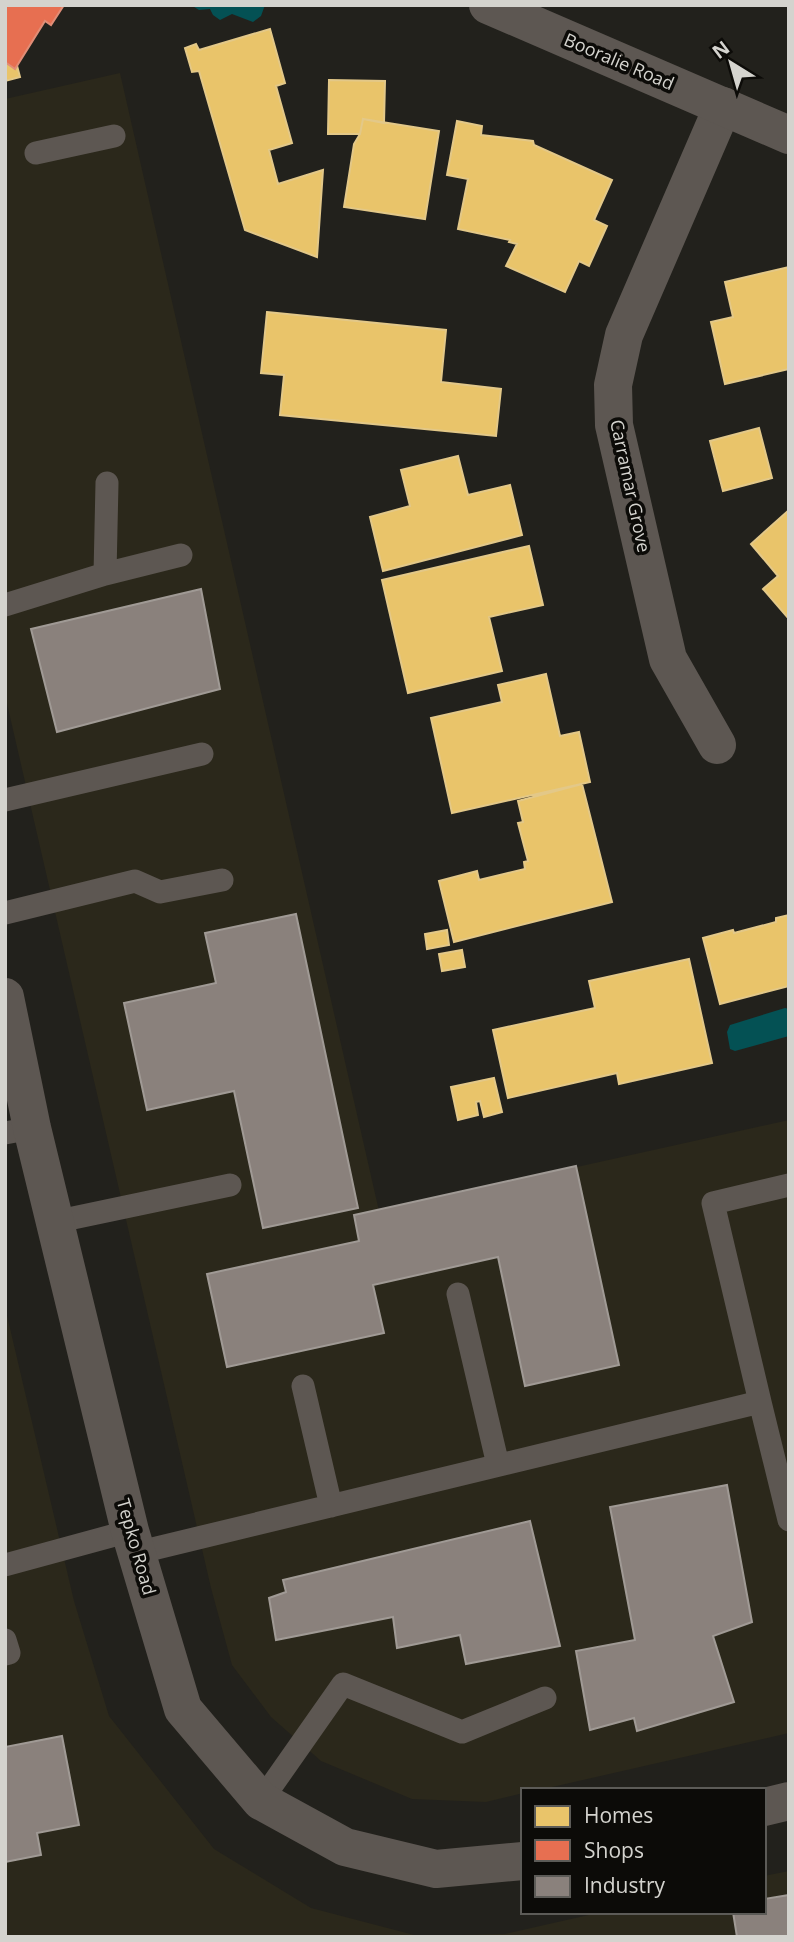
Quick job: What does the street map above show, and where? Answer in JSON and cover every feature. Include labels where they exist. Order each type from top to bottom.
[{"type":"street","name":"Booralie Road","points":[[488,5],[789,135]]},
{"type":"street","name":"Carramar Grove","points":[[717,745],[668,659],[614,425],[612,385],[624,335],[723,106]]},
{"type":"street","name":"Tepko Road","points":[[5,997],[19,1131],[54,1222],[133,1542],[183,1709],[261,1801],[345,1847],[436,1869],[521,1861]]},
{"type":"street","points":[[766,1807],[789,1801]]},
{"type":"lane","points":[[36,153],[114,136]]},
{"type":"lane","points":[[105,573],[107,483]]},
{"type":"lane","points":[[5,605],[105,573],[181,555]]},
{"type":"lane","points":[[5,800],[202,754]]},
{"type":"lane","points":[[5,913],[135,880],[160,892],[222,880]]},
{"type":"lane","points":[[54,1222],[230,1185]]},
{"type":"lane","points":[[789,1185],[713,1203],[789,1520]]},
{"type":"lane","points":[[458,1294],[498,1465]]},
{"type":"lane","points":[[303,1387],[331,1506]]},
{"type":"lane","points":[[5,1565],[331,1506],[760,1402]]},
{"type":"lane","points":[[5,1640],[9,1653],[5,1654]]},
{"type":"lane","points":[[261,1801],[343,1684],[462,1732],[545,1698]]},
{"type":"shaded area","points":[[120,73],[379,1211],[789,1120],[789,1733],[548,1788],[521,1788],[521,1793],[486,1802],[412,1799],[321,1761],[271,1717],[232,1665],[211,1588],[5,695],[5,99]]},
{"type":"shaded area","points":[[5,1307],[74,1601],[109,1716],[214,1849],[311,1908],[418,1936],[505,1934],[593,1914],[766,1914],[766,1876],[789,1871],[789,1937],[5,1937]]},
{"type":"water","points":[[191,5],[265,5],[261,16],[253,22],[232,14],[220,20],[210,9],[199,10]]},
{"type":"water","points":[[789,1009],[789,1036],[735,1051],[730,1049],[727,1032],[730,1025]]},
{"type":"building: Homes","points":[[5,20],[20,77],[5,81]]},
{"type":"building: Homes","points":[[270,29],[285,83],[276,86],[292,143],[269,150],[278,184],[323,170],[317,257],[245,230],[199,71],[192,72],[185,48],[196,44],[199,50]]},
{"type":"building: Homes","points":[[329,80],[385,81],[384,123],[363,119],[360,134],[328,134]]},
{"type":"building: Homes","points":[[363,119],[439,131],[425,219],[344,207],[354,144],[360,134]]},
{"type":"building: Homes","points":[[457,121],[482,126],[481,135],[533,141],[534,145],[612,180],[594,220],[607,226],[589,266],[579,261],[565,292],[506,266],[517,244],[509,242],[510,240],[458,229],[468,179],[447,175]]},
{"type":"building: Homes","points":[[789,267],[789,369],[725,384],[711,322],[733,317],[725,282]]},
{"type":"building: Homes","points":[[267,312],[446,330],[441,382],[501,389],[496,436],[280,415],[284,375],[261,373]]},
{"type":"building: Homes","points":[[759,428],[772,478],[723,491],[710,441]]},
{"type":"building: Homes","points":[[458,456],[468,495],[510,485],[522,535],[383,571],[370,517],[410,506],[401,470]]},
{"type":"building: Homes","points":[[789,510],[789,619],[763,589],[778,576],[751,544]]},
{"type":"building: Homes","points":[[529,546],[543,605],[489,617],[502,671],[408,693],[382,580]]},
{"type":"building: Homes","points":[[546,674],[560,736],[579,732],[590,782],[452,813],[431,718],[502,702],[498,685]]},
{"type":"building: Homes","points":[[582,784],[612,902],[454,942],[439,881],[477,871],[479,880],[525,869],[524,862],[528,861],[518,823],[523,822],[518,801]]},
{"type":"building: Homes","points":[[789,915],[789,986],[720,1004],[703,938],[776,922],[776,918]]},
{"type":"building: Homes","points":[[447,930],[449,945],[427,949],[425,934]]},
{"type":"building: Homes","points":[[462,950],[465,967],[442,971],[439,954]]},
{"type":"building: Homes","points":[[689,959],[712,1063],[619,1084],[617,1073],[508,1098],[493,1030],[595,1008],[589,981]]},
{"type":"building: Homes","points":[[494,1078],[502,1112],[484,1117],[480,1101],[476,1102],[478,1115],[458,1120],[451,1087]]},
{"type":"building: Shops","points":[[5,5],[64,5],[51,25],[45,21],[15,69],[5,62]]},
{"type":"building: Industry","points":[[201,589],[220,689],[57,732],[31,629]]},
{"type":"building: Industry","points":[[296,914],[358,1208],[263,1228],[234,1091],[147,1110],[124,1003],[216,983],[205,933]]},
{"type":"building: Industry","points":[[576,1166],[619,1365],[525,1386],[498,1257],[373,1285],[384,1333],[227,1367],[207,1274],[359,1241],[354,1215]]},
{"type":"building: Industry","points":[[727,1485],[752,1622],[713,1636],[734,1702],[637,1731],[634,1718],[590,1730],[576,1651],[635,1640],[610,1507]]},
{"type":"building: Industry","points":[[530,1521],[560,1646],[466,1664],[460,1635],[397,1648],[393,1617],[276,1640],[269,1598],[286,1592],[283,1580]]},
{"type":"building: Industry","points":[[62,1736],[79,1825],[37,1833],[41,1855],[5,1862],[5,1747]]},
{"type":"building: Industry","points":[[789,1895],[789,1937],[737,1937],[733,1914],[766,1914],[766,1899]]}]
